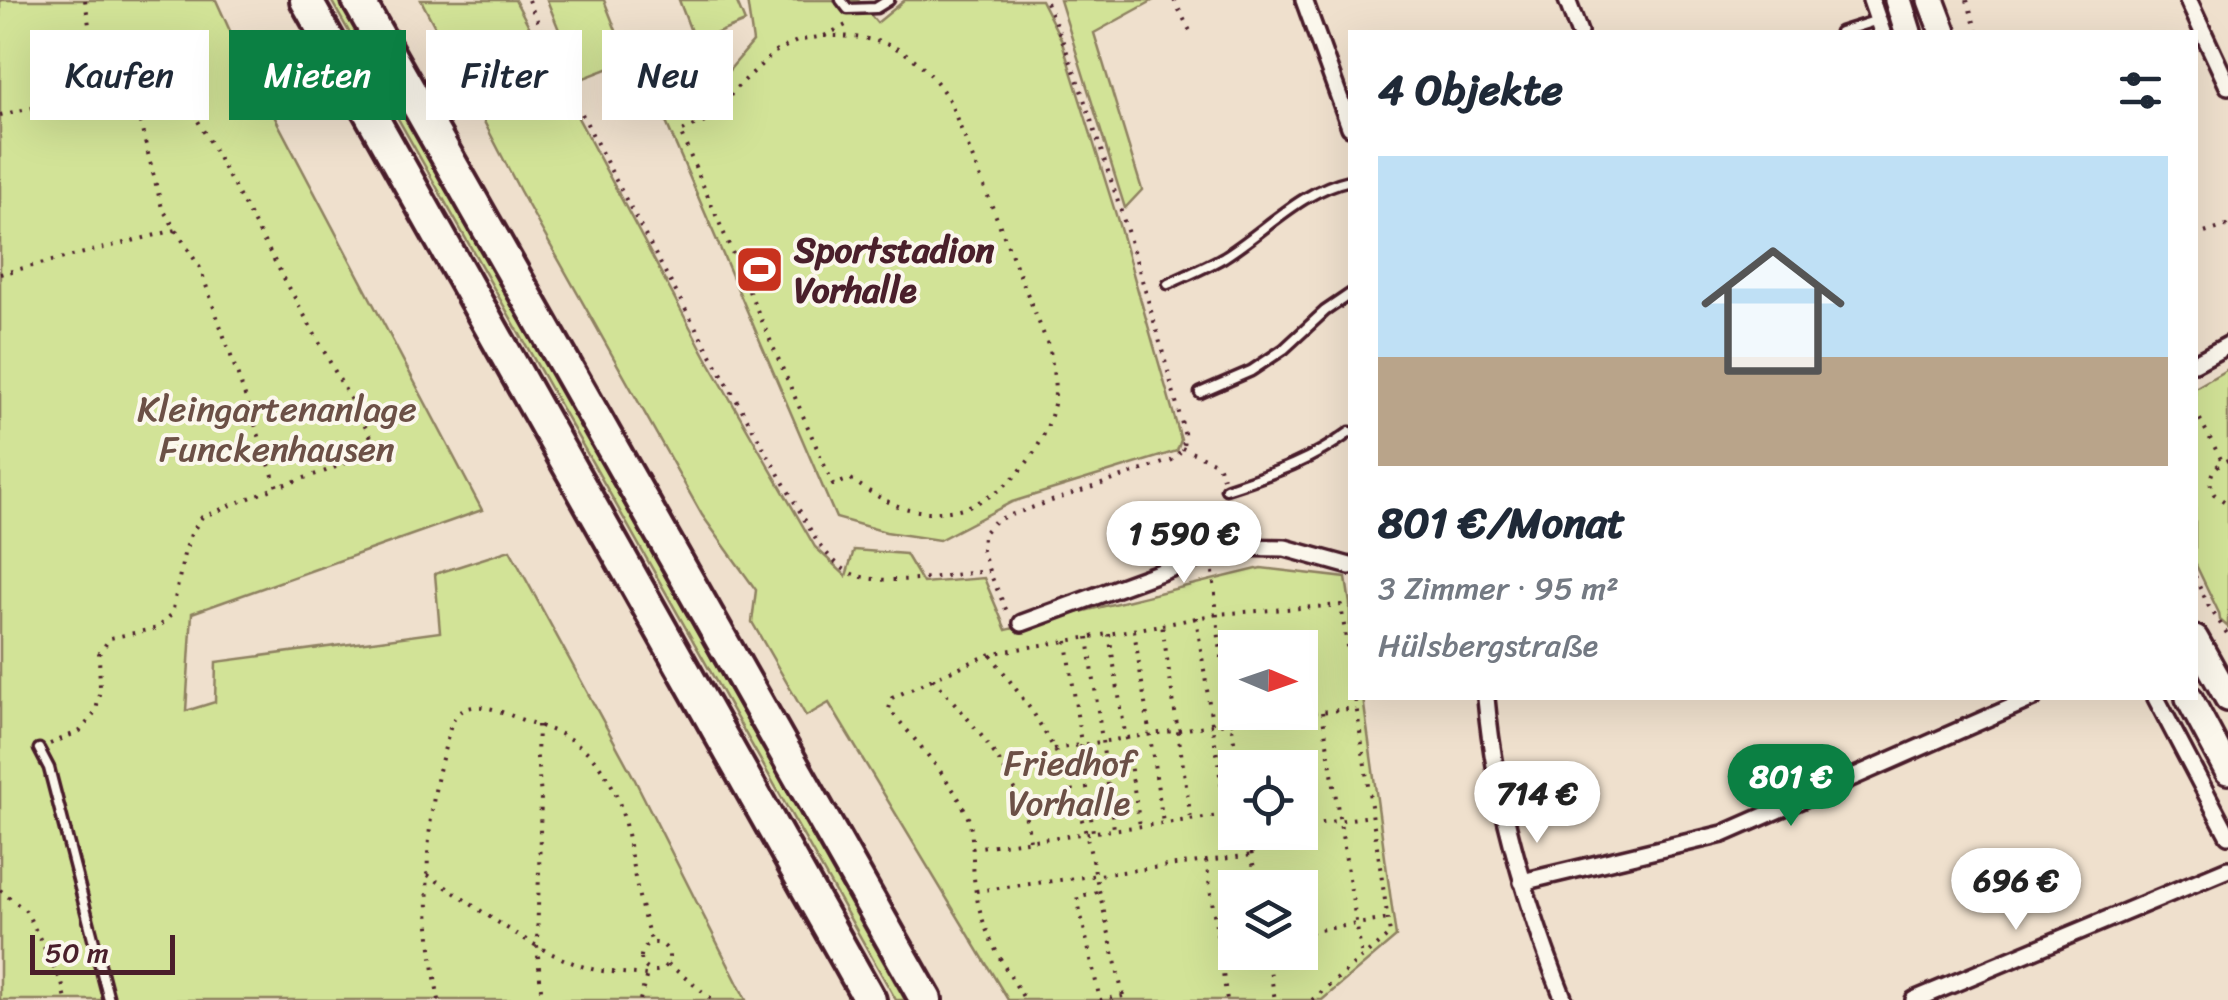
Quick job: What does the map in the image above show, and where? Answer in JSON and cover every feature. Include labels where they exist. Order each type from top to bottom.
[{"type":"highway","points":[[306,0],[870,1000]]},
{"type":"highway","points":[[358,0],[926,1000]]},
{"type":"main road","points":[[1898,0],[1907,30]]},
{"type":"main road","points":[[1931,0],[1942,30]]},
{"type":"main road","points":[[2198,643],[2228,698]]},
{"type":"main road","points":[[2190,700],[2228,770]]},
{"type":"street","points":[[1304,0],[1348,121]]},
{"type":"street","points":[[1567,0],[1578,30]]},
{"type":"street","points":[[1871,0],[1880,26]]},
{"type":"street","points":[[2188,0],[2228,86]]},
{"type":"street","points":[[2198,361],[2228,344]]},
{"type":"street","points":[[1022,623],[1229,547],[1285,548],[1348,565]]},
{"type":"street","points":[[1486,700],[1493,757],[1522,882],[1564,1000]]},
{"type":"street","points":[[1522,882],[1724,834],[2028,700]]},
{"type":"street","points":[[2157,700],[2228,836]]},
{"type":"street","points":[[1914,1000],[2228,869]]},
{"type":"lane","points":[[841,0],[848,9],[876,8],[888,0]]},
{"type":"lane","points":[[1853,30],[1880,26]]},
{"type":"lane","points":[[1168,284],[1223,257],[1301,200],[1348,180]]},
{"type":"lane","points":[[1200,392],[1251,371],[1348,295]]},
{"type":"lane","points":[[1227,492],[1322,452],[1348,433]]},
{"type":"lane","points":[[39,749],[50,768],[109,1000]]},
{"type":"path","points":[[85,0],[90,30]]},
{"type":"path","points":[[528,0],[687,313],[818,545],[852,574],[873,579],[989,571]]},
{"type":"path","points":[[1022,623],[1013,621],[1006,613],[982,550],[983,534],[996,520],[1172,460],[1182,448],[1184,432],[1121,210],[1065,42],[1045,0]]},
{"type":"path","points":[[1174,0],[1190,30]]},
{"type":"path","points":[[1966,0],[1977,30]]},
{"type":"path","points":[[824,36],[856,36],[882,42],[905,52],[936,79],[950,102],[1050,350],[1054,402],[1033,456],[1012,480],[968,506],[943,512],[913,510],[886,500],[851,479],[833,485],[680,132],[722,116],[732,92],[776,52],[797,41],[824,36]]},
{"type":"path","points":[[0,116],[30,109]]},
{"type":"path","points":[[139,120],[162,208],[200,268],[277,487]]},
{"type":"path","points":[[39,749],[80,731],[96,712],[99,654],[110,638],[158,628],[172,614],[184,554],[202,518],[378,450],[198,120]]},
{"type":"path","points":[[2198,235],[2226,226],[2228,229]]},
{"type":"path","points":[[0,274],[176,230]]},
{"type":"path","points":[[2198,415],[2225,461],[2212,471],[2210,486],[2216,498],[2228,504]]},
{"type":"path","points":[[1182,448],[1218,464]]},
{"type":"path","points":[[1227,492],[1228,533]]},
{"type":"path","points":[[1210,552],[1219,630]]},
{"type":"path","points":[[2198,583],[2228,635]]},
{"type":"path","points":[[1025,1000],[987,936],[976,891],[970,822],[954,792],[889,709],[892,698],[991,655],[1217,614],[1340,605],[1348,655]]},
{"type":"path","points":[[1196,617],[1218,764]]},
{"type":"path","points":[[1162,625],[1191,819]]},
{"type":"path","points":[[1134,630],[1163,823]]},
{"type":"path","points":[[1110,634],[1140,826]]},
{"type":"path","points":[[1088,637],[1114,829]]},
{"type":"path","points":[[1067,641],[1095,876],[1099,891],[1124,998],[1100,1000],[1077,897],[1099,891]]},
{"type":"path","points":[[991,655],[1034,714],[1067,771],[1090,833]]},
{"type":"path","points":[[933,678],[1005,771],[1024,809],[1030,840]]},
{"type":"path","points":[[1312,1000],[1390,934],[1354,700]]},
{"type":"path","points":[[438,1000],[428,928],[432,808],[452,721],[460,712],[479,706],[572,738],[583,746],[616,792],[652,944]]},
{"type":"path","points":[[1318,712],[1356,708]]},
{"type":"path","points":[[1322,712],[1362,958]]},
{"type":"path","points":[[538,725],[541,796],[536,946],[542,1000]]},
{"type":"path","points":[[1054,749],[1218,725]]},
{"type":"path","points":[[971,848],[1218,816]]},
{"type":"path","points":[[1318,823],[1372,816]]},
{"type":"path","points":[[1251,850],[1254,870]]},
{"type":"path","points":[[976,891],[1252,856]]},
{"type":"path","points":[[1206,861],[1227,1000]]},
{"type":"path","points":[[428,875],[536,946],[592,969],[647,972],[660,970],[668,964],[669,954],[659,944],[646,947],[641,956],[647,972],[640,1000]]},
{"type":"path","points":[[0,890],[26,912],[62,983],[66,1000]]},
{"type":"path","points":[[1318,931],[1388,920]]},
{"type":"path","points":[[668,964],[714,1000]]},
{"type":"path","points":[[1270,970],[1274,1000]]},
{"type":"green space","name":"Kleingartenanlage Funckenhausen","points":[[0,0],[216,0],[230,30],[229,120],[276,120],[482,510],[192,613],[186,711],[215,702],[216,662],[440,632],[435,574],[510,550],[634,778],[746,1000],[0,1000]]},
{"type":"green space","points":[[331,0],[339,0],[356,30],[348,30]]},
{"type":"green space","name":"Friedhof Vorhalle","points":[[421,0],[515,0],[531,30],[437,30]]},
{"type":"green space","points":[[547,0],[604,0],[616,30],[602,30],[602,71],[582,79],[582,30],[559,30]]},
{"type":"green space","points":[[679,0],[736,0],[745,22],[725,30],[690,30]]},
{"type":"green space","points":[[747,0],[858,0],[877,23],[905,0],[1041,0],[1061,39],[1117,218],[1181,440],[1177,451],[1012,502],[939,540],[886,532],[836,518],[666,122],[733,120],[733,66],[753,42]]},
{"type":"green space","points":[[1060,0],[1154,0],[1094,33],[1142,190],[1125,208]]},
{"type":"green space","points":[[406,118],[905,1000],[896,1000],[399,120]]},
{"type":"green space","name":"Friedhof Vorhalle","points":[[483,120],[579,120],[706,357],[815,547],[846,576],[854,550],[906,554],[923,583],[984,578],[1006,630],[1261,568],[1346,578],[1348,700],[1363,700],[1396,937],[1322,1000],[1008,1000],[829,703],[806,716],[752,622],[756,590],[702,515]]},
{"type":"green space","points":[[2228,369],[2228,627],[2220,620],[2198,569],[2198,386]]},
{"type":"place","name":"Sportstadion Vorhalle","points":[[759,270]]}]
